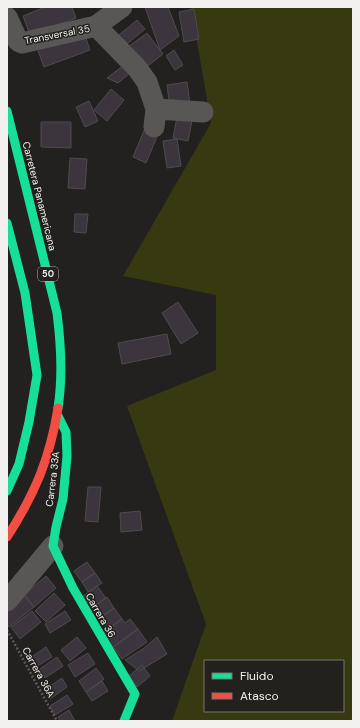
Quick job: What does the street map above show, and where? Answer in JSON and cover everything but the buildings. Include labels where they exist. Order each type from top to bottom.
[{"type":"main road","name":"Carretera Panamericana","points":[[7,111],[57,313],[61,358],[58,416],[52,441],[34,495],[7,537]]},
{"type":"main road","points":[[7,223],[26,293],[37,376],[29,422],[19,464],[7,490]]},
{"type":"main road","name":"Carrera 33A","points":[[53,546],[63,499],[67,456],[66,432],[58,416]]},
{"type":"main road","name":"Carrera 36","points":[[53,546],[72,588],[135,694],[124,721]]},
{"type":"street","points":[[96,26],[122,7]]},
{"type":"street","name":"Transversal 35","points":[[7,16],[18,41],[22,43],[96,26],[137,68],[147,82],[155,118],[204,112]]},
{"type":"street","points":[[7,601],[53,546]]},
{"type":"path","name":"Carrera 36A","points":[[7,630],[57,721]]},
{"type":"shaded area","points":[[191,7],[353,7],[353,721],[172,721],[206,624],[127,406],[216,370],[216,295],[123,276],[211,123]]},
{"type":"traffic: fast","points":[[7,111],[57,313],[61,360],[61,384],[58,408]]},
{"type":"traffic: fast","points":[[7,223],[25,293],[37,375],[29,422],[19,464],[7,491]]},
{"type":"traffic: fast","points":[[58,416],[66,432],[67,456],[63,499],[53,546],[73,588],[135,694],[124,721]]},
{"type":"traffic: jam","points":[[7,537],[26,506],[40,475],[51,443],[58,408]]}]
